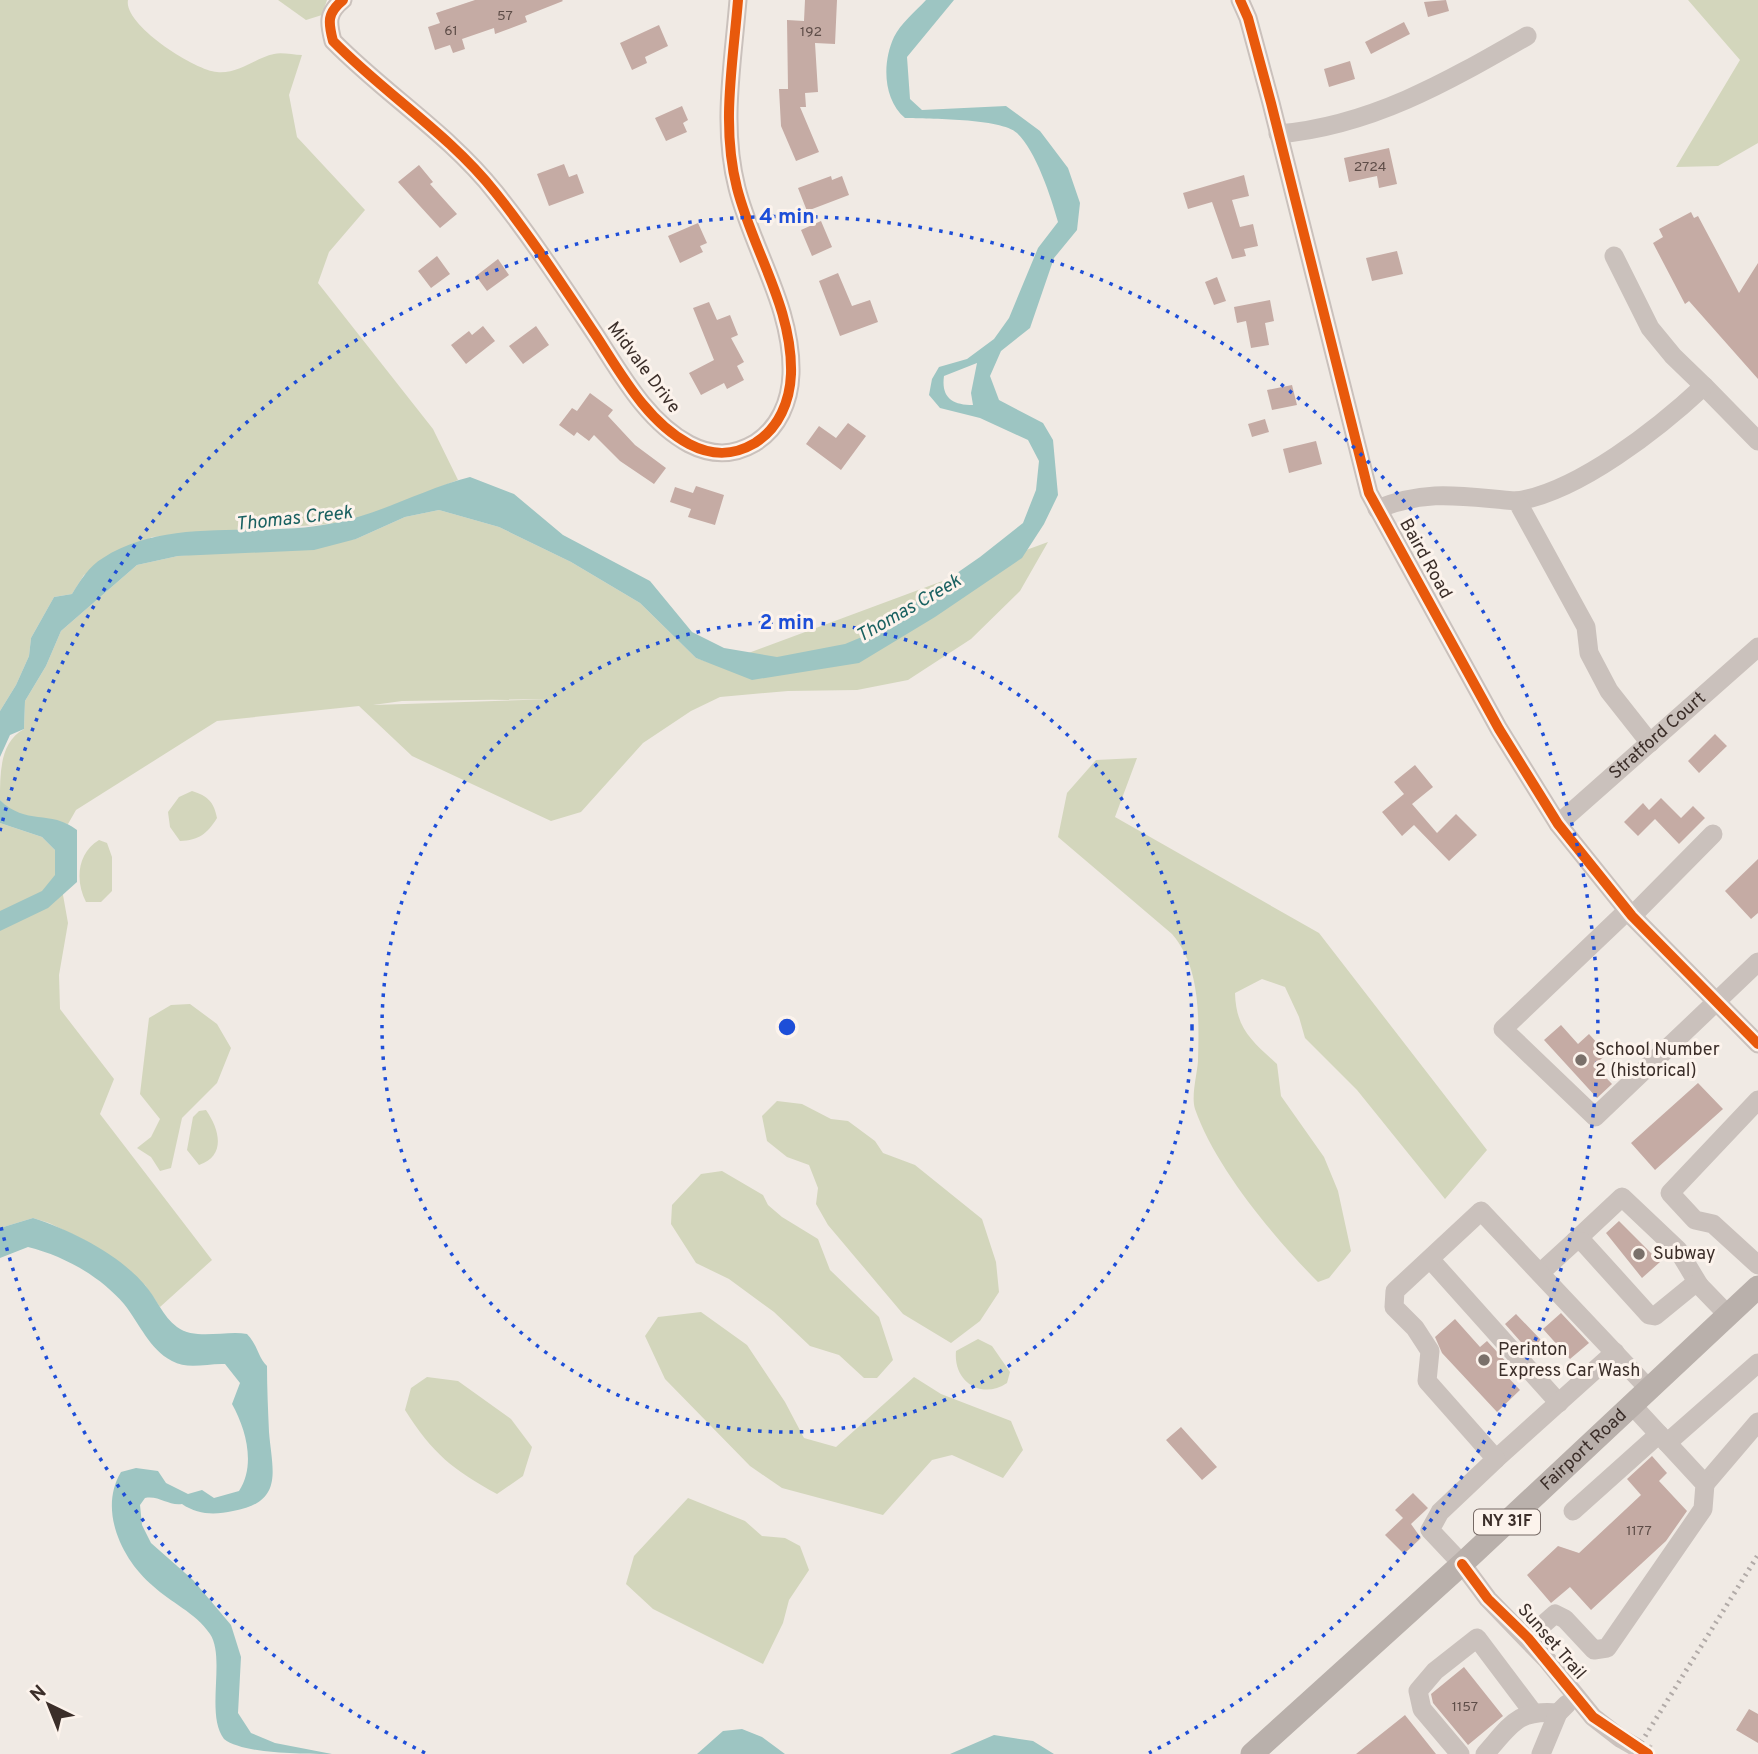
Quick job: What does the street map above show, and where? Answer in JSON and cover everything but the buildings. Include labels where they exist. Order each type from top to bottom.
[{"type":"main road","name":"Fairport Road","points":[[1258,1752],[1758,1287]]},
{"type":"street","name":"Midvale Drive","points":[[343,0],[332,9],[328,19],[333,41],[465,158],[495,192],[627,383],[662,424],[688,444],[704,451],[731,454],[759,440],[771,429],[785,405],[791,376],[791,358],[781,306],[737,188],[731,152],[729,84],[738,0]]},
{"type":"street","name":"Baird Road","points":[[1240,0],[1248,18],[1365,480],[1377,509],[1499,729],[1558,824],[1629,914],[1758,1044]]},
{"type":"street","points":[[1278,134],[1318,131],[1359,120],[1408,99],[1527,36]]},
{"type":"street","points":[[1614,256],[1650,328],[1673,356],[1758,441]]},
{"type":"street","points":[[1377,509],[1403,498],[1428,494],[1517,501],[1541,498],[1608,461],[1676,412],[1704,386]]},
{"type":"street","points":[[1517,501],[1586,627],[1589,653],[1609,691],[1650,743]]},
{"type":"street","name":"Stratford Court","points":[[1558,824],[1758,647]]},
{"type":"street","points":[[1713,834],[1503,1029],[1595,1117],[1758,962]]},
{"type":"street","points":[[1758,1100],[1670,1193],[1695,1220],[1713,1224],[1758,1265]]},
{"type":"street","points":[[1540,1273],[1622,1197],[1678,1251],[1699,1285],[1728,1315]]},
{"type":"street","points":[[1615,1352],[1496,1460],[1427,1381],[1430,1352],[1415,1328],[1394,1307],[1395,1291],[1481,1211],[1615,1352],[1663,1438],[1705,1483]]},
{"type":"street","points":[[1576,1241],[1583,1242],[1649,1315],[1655,1316],[1693,1285],[1699,1285]]},
{"type":"street","points":[[1430,1259],[1559,1403]]},
{"type":"street","points":[[1573,1511],[1758,1363]]},
{"type":"street","points":[[1528,1638],[1555,1614],[1565,1619],[1594,1650],[1606,1648],[1703,1509],[1705,1483],[1758,1422]]},
{"type":"street","name":"Sunset Trail","points":[[1496,1460],[1440,1511],[1430,1530],[1462,1564],[1488,1599],[1528,1638],[1593,1717],[1620,1738]]},
{"type":"street","points":[[1460,1754],[1418,1701],[1422,1683],[1477,1639],[1532,1710]]},
{"type":"street","points":[[1541,1754],[1558,1713],[1575,1696]]},
{"type":"street","points":[[1485,1754],[1517,1721],[1532,1710],[1558,1713]]},
{"type":"green space","points":[[0,0],[128,0],[137,22],[148,34],[194,64],[217,72],[233,71],[274,54],[302,55],[289,95],[297,137],[365,210],[329,252],[318,283],[433,429],[458,480],[363,517],[329,524],[152,537],[84,575],[72,594],[54,597],[31,638],[29,656],[16,685],[0,711]]},
{"type":"green space","points":[[278,0],[327,0],[322,15],[306,20]]},
{"type":"green space","points":[[1688,0],[1758,0],[1758,143],[1718,166],[1676,167],[1740,60]]},
{"type":"green space","points":[[439,510],[499,527],[571,562],[640,603],[696,658],[716,665],[1048,542],[1020,591],[971,639],[908,680],[857,690],[788,691],[720,697],[691,711],[643,743],[581,812],[551,821],[412,756],[359,706],[217,721],[76,810],[68,824],[13,813],[0,800],[1,769],[6,750],[16,735],[24,729],[25,701],[46,666],[61,631],[137,565],[178,556],[356,539],[405,517]],"holes":[[[554,699],[373,705],[402,701]]]},
{"type":"green space","points":[[1137,758],[1115,817],[1319,933],[1487,1150],[1445,1199],[1357,1090],[1305,1038],[1285,987],[1262,979],[1235,993],[1242,1025],[1253,1041],[1277,1064],[1281,1096],[1324,1157],[1338,1191],[1351,1251],[1329,1278],[1318,1282],[1265,1224],[1231,1178],[1204,1131],[1195,1109],[1198,1012],[1193,978],[1181,947],[1172,934],[1058,837],[1067,793],[1096,760]]},
{"type":"green space","points":[[192,791],[209,800],[217,818],[202,835],[180,841],[170,827],[168,812],[179,797]]},
{"type":"green space","points":[[0,823],[42,837],[55,850],[68,923],[59,975],[60,1009],[114,1079],[100,1114],[212,1260],[160,1307],[145,1285],[86,1241],[33,1218],[0,1228]]},
{"type":"green space","points":[[99,840],[107,843],[112,857],[112,891],[101,902],[86,902],[80,885],[80,868],[86,852]]},
{"type":"green space","points":[[190,1004],[217,1024],[231,1048],[217,1083],[182,1118],[171,1168],[160,1171],[151,1157],[137,1148],[151,1137],[160,1119],[140,1094],[149,1018],[171,1005]]},
{"type":"green space","points":[[777,1101],[802,1104],[831,1119],[848,1121],[875,1141],[883,1153],[915,1165],[982,1219],[996,1262],[999,1292],[980,1321],[951,1343],[903,1314],[828,1225],[816,1204],[818,1188],[809,1165],[787,1157],[767,1141],[762,1116]]},
{"type":"green space","points":[[206,1110],[215,1126],[218,1142],[213,1155],[199,1165],[187,1150],[193,1117],[199,1111]]},
{"type":"green space","points":[[722,1171],[763,1195],[768,1205],[782,1217],[818,1239],[830,1270],[879,1317],[893,1360],[877,1378],[864,1378],[839,1355],[810,1346],[774,1312],[729,1279],[696,1263],[671,1224],[672,1205],[701,1174]]},
{"type":"green space","points":[[701,1312],[747,1345],[785,1402],[804,1438],[836,1447],[914,1377],[941,1394],[1011,1421],[1023,1450],[1003,1478],[952,1455],[932,1460],[883,1515],[782,1488],[750,1466],[665,1379],[645,1336],[658,1317]]},
{"type":"green space","points":[[978,1339],[992,1346],[1010,1372],[1007,1383],[998,1388],[979,1389],[964,1379],[959,1371],[956,1351]]},
{"type":"green space","points":[[427,1377],[458,1381],[511,1419],[532,1447],[523,1476],[497,1494],[455,1468],[435,1449],[405,1410],[411,1388]]},
{"type":"green space","points":[[688,1498],[745,1521],[762,1536],[785,1538],[800,1546],[809,1570],[789,1600],[783,1623],[763,1664],[653,1609],[626,1584],[634,1556]]},
{"type":"water","name":"Thomas Creek","points":[[926,0],[954,0],[907,57],[910,99],[922,110],[1006,106],[1040,131],[1068,168],[1080,203],[1077,230],[1054,258],[1030,328],[1001,351],[990,376],[999,400],[1043,423],[1053,440],[1058,495],[1044,524],[1022,558],[935,617],[859,663],[752,680],[696,658],[640,603],[571,562],[499,527],[439,510],[405,517],[356,539],[314,550],[178,556],[137,565],[61,631],[46,666],[25,701],[24,729],[10,735],[0,757],[0,711],[16,685],[29,656],[31,638],[54,597],[72,594],[89,569],[103,558],[129,545],[157,537],[186,532],[276,529],[334,523],[368,514],[470,477],[514,494],[563,535],[650,581],[692,632],[724,648],[777,657],[845,644],[869,634],[980,557],[1023,523],[1036,490],[1039,461],[1028,440],[980,418],[940,408],[929,395],[932,379],[939,367],[967,359],[994,339],[1009,318],[1038,248],[1058,222],[1036,162],[1017,133],[996,124],[905,118],[892,101],[886,69],[890,47],[904,22]],"holes":[[[977,363],[971,393],[973,405],[954,401],[946,394],[944,376]]]},
{"type":"water","points":[[0,800],[19,813],[57,820],[77,830],[77,882],[48,908],[0,931],[0,911],[42,891],[55,875],[55,850],[42,837],[0,823]]},
{"type":"water","points":[[33,1218],[78,1236],[121,1263],[144,1284],[177,1327],[202,1334],[247,1334],[267,1366],[273,1471],[268,1492],[250,1507],[220,1513],[200,1512],[182,1504],[145,1498],[140,1505],[142,1525],[151,1543],[193,1580],[231,1625],[241,1657],[238,1713],[251,1733],[275,1743],[332,1754],[259,1750],[245,1748],[224,1739],[216,1715],[216,1657],[210,1634],[204,1626],[142,1575],[123,1549],[113,1518],[114,1487],[121,1472],[136,1468],[158,1471],[166,1483],[188,1494],[202,1490],[214,1498],[239,1491],[244,1481],[248,1459],[245,1436],[232,1404],[240,1383],[225,1364],[185,1365],[164,1356],[151,1343],[124,1304],[80,1268],[28,1247],[0,1258],[0,1228]]},
{"type":"water","points":[[742,1729],[762,1737],[785,1754],[697,1754],[723,1731]]},
{"type":"water","points":[[994,1735],[1033,1741],[1054,1754],[950,1754]]},
{"type":"tunnel","points":[[1620,1738],[1648,1754]]},
{"type":"railway","points":[[1634,1754],[1758,1555]]},
{"type":"cycle path","points":[[343,0],[330,18],[333,41],[458,151],[495,192],[647,409],[689,444],[706,451],[722,453],[747,447],[771,430],[782,413],[791,374],[786,326],[744,211],[732,165],[729,118],[738,0]]},
{"type":"cycle path","points":[[1240,0],[1248,18],[1271,103],[1369,493],[1499,729],[1558,824],[1632,916],[1758,1044]]},
{"type":"cycle path","points":[[1462,1564],[1488,1599],[1528,1638],[1593,1717],[1648,1754]]},
{"type":"place","name":"School Number 2 (historical)","points":[[1581,1060]]},
{"type":"place","name":"Subway","points":[[1639,1254]]},
{"type":"place","name":"Perinton Express Car Wash","points":[[1484,1360]]}]
